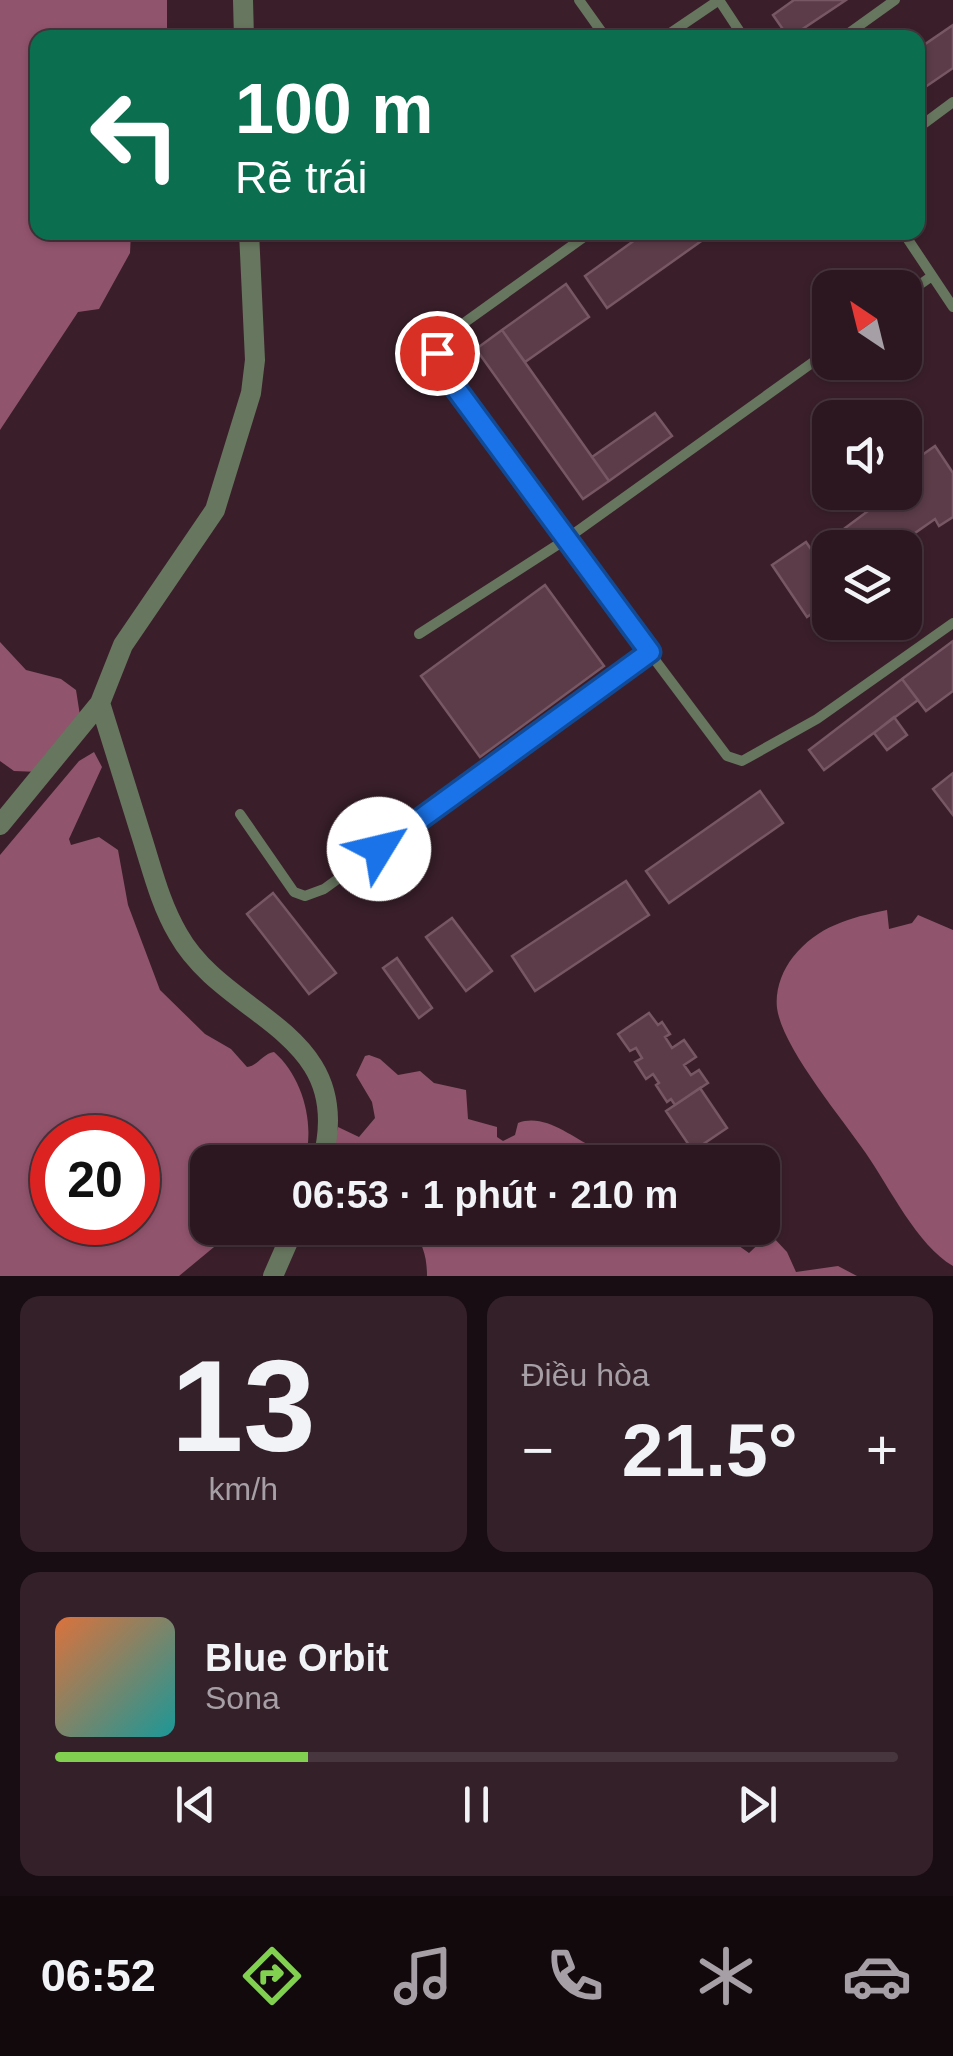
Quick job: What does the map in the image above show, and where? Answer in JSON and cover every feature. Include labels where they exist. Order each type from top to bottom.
[{"type":"street","points":[[244,0],[244,30]]},
{"type":"street","points":[[0,825],[100,703],[123,646],[216,510],[252,393],[255,360],[249,240]]},
{"type":"street","points":[[100,703],[162,902],[179,938],[226,985],[300,1046],[312,1066],[328,1112],[326,1145]]},
{"type":"street","points":[[273,1276],[287,1245]]},
{"type":"lane","points":[[579,0],[600,30]]},
{"type":"lane","points":[[676,30],[719,0],[739,30]]},
{"type":"lane","points":[[853,30],[895,0]]},
{"type":"lane","points":[[925,123],[953,102]]},
{"type":"lane","points":[[580,240],[443,338],[437,353],[440,367],[727,756],[742,761],[818,718],[953,623]]},
{"type":"lane","points":[[908,240],[953,307]]},
{"type":"lane","points":[[922,283],[932,276]]},
{"type":"lane","points":[[419,634],[565,540],[812,363]]},
{"type":"lane","points":[[240,814],[294,892],[304,896],[393,839],[650,652]]},
{"type":"shaded area","points":[[0,0],[167,0],[167,30],[30,30],[30,240],[131,240],[130,253],[99,309],[78,312],[0,430]]},
{"type":"shaded area","points":[[0,642],[26,670],[61,679],[76,690],[81,722],[40,772],[14,771],[0,761]]},
{"type":"shaded area","points":[[94,752],[102,767],[69,839],[71,845],[99,837],[118,850],[128,905],[160,990],[205,1034],[231,1049],[247,1067],[274,1052],[299,1088],[307,1118],[307,1145],[190,1145],[190,1245],[216,1245],[179,1276],[0,1276],[0,855],[79,761]]},
{"type":"shaded area","points":[[887,910],[889,929],[912,923],[918,915],[953,930],[953,1266],[916,1230],[814,1082],[789,1042],[777,1008],[783,975],[803,946],[835,925]]},
{"type":"shaded area","points":[[365,1056],[380,1059],[398,1075],[420,1071],[434,1083],[466,1090],[468,1119],[497,1127],[497,1137],[503,1141],[515,1135],[518,1123],[537,1121],[590,1145],[334,1145],[338,1127],[359,1137],[375,1118],[372,1102],[356,1075]]},
{"type":"shaded area","points":[[421,1245],[738,1245],[749,1253],[757,1245],[780,1245],[796,1272],[838,1266],[857,1276],[427,1276]]},
{"type":"building","points":[[794,0],[846,0],[801,30],[783,30],[773,15]]},
{"type":"building","points":[[953,25],[953,68],[925,87],[925,44]]},
{"type":"building","points":[[635,240],[703,240],[607,308],[585,276]]},
{"type":"building","points":[[566,284],[589,317],[525,362],[502,330]]},
{"type":"building","points":[[502,330],[609,481],[583,499],[476,349]]},
{"type":"building","points":[[655,413],[672,436],[609,481],[592,457]]},
{"type":"building","points":[[935,446],[953,473],[953,517],[939,526],[935,519],[919,530],[842,530],[869,510],[922,510],[922,455]]},
{"type":"building","points":[[806,542],[812,551],[812,614],[807,617],[772,565]]},
{"type":"building","points":[[545,585],[604,666],[480,757],[421,676]]},
{"type":"building","points":[[953,641],[953,691],[926,711],[902,679]]},
{"type":"building","points":[[902,679],[918,700],[824,770],[809,750]]},
{"type":"building","points":[[894,717],[907,735],[887,750],[874,733]]},
{"type":"building","points":[[953,773],[953,815],[933,789]]},
{"type":"building","points":[[760,791],[783,823],[669,903],[646,871]]},
{"type":"building","points":[[626,881],[649,915],[535,991],[512,956]]},
{"type":"building","points":[[273,893],[336,973],[309,994],[247,914]]},
{"type":"building","points":[[452,918],[492,971],[466,991],[426,937]]},
{"type":"building","points":[[397,958],[432,1008],[419,1018],[383,968]]},
{"type":"building","points":[[649,1013],[670,1034],[665,1037],[672,1048],[684,1040],[696,1057],[684,1065],[691,1075],[699,1070],[708,1083],[675,1105],[671,1099],[667,1102],[653,1074],[646,1079],[635,1062],[642,1058],[636,1048],[630,1051],[618,1034]]},
{"type":"building","points":[[700,1088],[727,1128],[702,1145],[689,1145],[666,1111]]},
{"type":"route","points":[[379,849],[650,652],[440,367],[437,353]]}]
